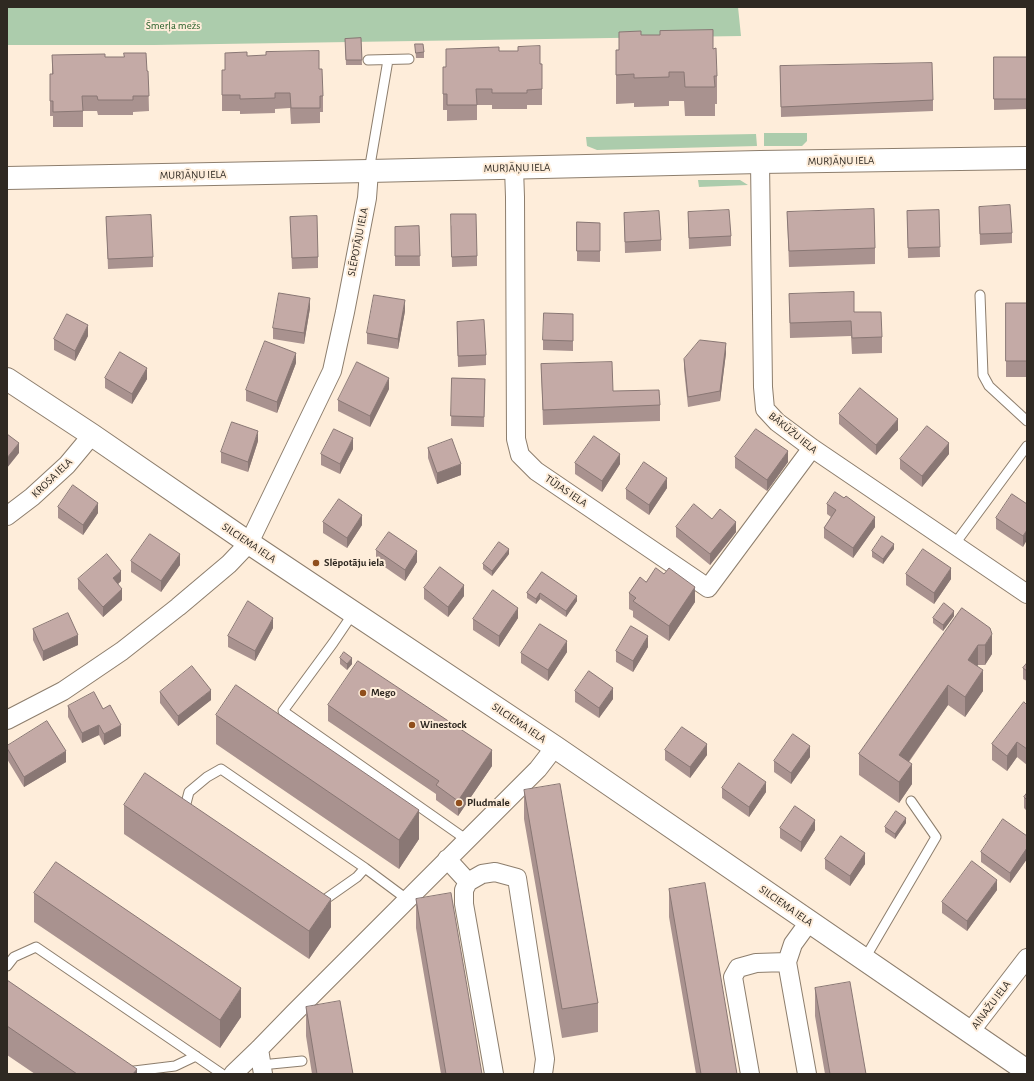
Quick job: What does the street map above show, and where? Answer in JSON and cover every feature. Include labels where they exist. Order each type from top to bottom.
[{"type":"street","name":"MURJĀŅU IELA","points":[[7,178],[369,172],[760,162],[1027,158]]},
{"type":"street","name":"BĀKŪŽU IELA","points":[[760,162],[763,387],[765,409],[777,422],[812,448],[954,546],[1027,594]]},
{"type":"street","name":"TŪJAS IELA","points":[[514,168],[516,439],[520,455],[536,471],[708,588],[812,448]]},
{"type":"street","name":"SLĒPOTĀJU IELA","points":[[7,720],[63,691],[122,651],[229,564],[249,543],[332,371],[346,312],[367,198],[369,172]]},
{"type":"street","name":"SILCIEMA IELA","points":[[7,379],[92,435],[249,543],[555,747],[1027,1071]]},
{"type":"street","name":"KROSA IELA","points":[[7,516],[32,497],[61,470],[92,435]]},
{"type":"street","points":[[233,1074],[261,1063],[294,1012],[538,769],[555,747]]},
{"type":"street","points":[[447,860],[468,882]]},
{"type":"street","points":[[494,1074],[464,904],[464,890],[468,882],[482,874],[495,872],[517,878],[545,1058],[543,1074]]},
{"type":"street","points":[[807,1074],[787,962],[793,944],[809,922]]},
{"type":"street","name":"AINAŽU IELA","points":[[970,1032],[1027,958]]},
{"type":"street","points":[[750,1074],[733,977],[738,968],[756,963],[787,962]]},
{"type":"lane","points":[[368,60],[410,58]]},
{"type":"lane","points":[[369,172],[388,60]]},
{"type":"lane","points":[[980,295],[982,375],[988,386],[1027,421]]},
{"type":"lane","points":[[954,546],[1027,446]]},
{"type":"lane","points":[[354,612],[283,711],[467,840]]},
{"type":"lane","points":[[195,819],[184,811],[189,792],[207,777],[221,769],[365,868],[408,900]]},
{"type":"lane","points":[[864,960],[936,837],[911,800]]},
{"type":"lane","points":[[311,896],[320,903],[357,877],[365,868]]},
{"type":"lane","points":[[7,966],[14,957],[36,947],[222,1074]]},
{"type":"lane","points":[[120,1068],[126,1072],[175,1066],[196,1056]]},
{"type":"lane","points":[[261,1063],[302,1061]]},
{"type":"green space","name":"Šmerļa mežs","points":[[7,7],[738,7],[741,36],[154,45],[7,45]]},
{"type":"green space","points":[[764,133],[807,133],[807,141],[802,146],[764,146]]},
{"type":"green space","points":[[756,134],[757,146],[597,150],[587,146],[586,137]]},
{"type":"green space","points":[[698,180],[740,180],[748,185],[699,187]]},
{"type":"building","points":[[713,30],[713,49],[716,48],[717,76],[714,76],[715,87],[685,87],[684,72],[669,72],[669,77],[634,78],[634,74],[616,75],[616,50],[619,50],[619,32],[641,31],[641,35],[660,35],[660,31]]},
{"type":"building","points":[[361,38],[362,60],[346,60],[345,39]]},
{"type":"building","points":[[415,44],[423,44],[424,52],[416,53]]},
{"type":"building","points":[[540,46],[542,89],[527,90],[527,93],[492,93],[492,89],[476,89],[477,105],[447,105],[447,94],[443,94],[443,67],[446,67],[446,49],[499,47],[499,51],[518,51],[518,47]]},
{"type":"building","points":[[319,51],[319,69],[322,69],[323,96],[320,96],[320,108],[291,108],[290,93],[275,93],[275,98],[240,99],[240,95],[222,95],[222,70],[225,70],[225,53],[247,52],[247,56],[266,55],[266,52]]},
{"type":"building","points":[[124,53],[146,53],[149,96],[133,96],[133,100],[98,100],[97,96],[82,96],[83,111],[53,112],[53,101],[50,101],[50,74],[53,74],[52,55],[105,54],[105,57],[124,57]]},
{"type":"building","points":[[994,57],[1027,57],[1027,99],[994,99]]},
{"type":"building","points":[[932,63],[933,100],[781,107],[780,66]]},
{"type":"building","points":[[1010,205],[1012,233],[980,234],[979,207]]},
{"type":"building","points":[[874,209],[875,248],[789,251],[787,212]]},
{"type":"building","points":[[729,210],[731,236],[689,238],[688,212]]},
{"type":"building","points":[[939,210],[940,247],[908,248],[907,211]]},
{"type":"building","points":[[659,211],[661,240],[625,242],[624,213]]},
{"type":"building","points":[[451,214],[476,214],[477,256],[452,257]]},
{"type":"building","points":[[151,215],[153,257],[108,259],[106,217]]},
{"type":"building","points":[[317,216],[318,257],[292,258],[290,217]]},
{"type":"building","points":[[577,222],[600,223],[600,251],[577,251]]},
{"type":"building","points":[[419,226],[420,256],[395,256],[395,227]]},
{"type":"building","points":[[854,292],[854,312],[881,312],[882,337],[852,338],[851,321],[790,323],[789,294]]},
{"type":"building","points":[[279,293],[310,298],[304,333],[273,328]]},
{"type":"building","points":[[374,295],[405,300],[398,339],[367,333]]},
{"type":"building","points":[[1006,303],[1027,303],[1027,361],[1006,361]]},
{"type":"building","points":[[544,313],[573,314],[573,341],[543,340]]},
{"type":"building","points":[[67,314],[88,325],[75,351],[54,339]]},
{"type":"building","points":[[484,320],[486,355],[458,356],[457,322]]},
{"type":"building","points":[[700,340],[726,343],[720,391],[688,397],[684,359]]},
{"type":"building","points":[[265,341],[296,353],[277,402],[246,390]]},
{"type":"building","points":[[120,352],[147,368],[132,394],[105,378]]},
{"type":"building","points":[[357,362],[389,378],[370,416],[338,400]]},
{"type":"building","points":[[612,362],[613,391],[659,390],[660,405],[543,410],[541,364]]},
{"type":"building","points":[[452,378],[485,379],[484,417],[451,416]]},
{"type":"building","points":[[860,388],[898,419],[876,445],[839,414]]},
{"type":"building","points":[[232,422],[258,431],[248,462],[221,452]]},
{"type":"building","points":[[927,426],[949,443],[922,476],[900,459]]},
{"type":"building","points":[[334,429],[353,438],[340,464],[321,454]]},
{"type":"building","points":[[756,429],[788,451],[767,480],[735,457]]},
{"type":"building","points":[[7,434],[19,443],[7,458]]},
{"type":"building","points":[[594,436],[620,454],[602,481],[575,463]]},
{"type":"building","points":[[452,439],[461,464],[437,473],[428,448]]},
{"type":"building","points":[[644,462],[667,478],[649,505],[626,489]]},
{"type":"building","points":[[73,485],[98,503],[83,525],[58,507]]},
{"type":"building","points":[[835,492],[844,498],[846,496],[875,517],[853,548],[824,528],[836,510],[827,504]]},
{"type":"building","points":[[1012,494],[1027,504],[1027,530],[1023,536],[996,518]]},
{"type":"building","points":[[339,499],[362,515],[347,538],[323,522]]},
{"type":"building","points":[[694,504],[712,519],[720,509],[736,522],[710,554],[676,527]]},
{"type":"building","points":[[389,532],[417,551],[405,570],[376,550]]},
{"type":"building","points":[[150,534],[180,554],[161,581],[131,561]]},
{"type":"building","points":[[882,536],[894,544],[883,559],[872,551]]},
{"type":"building","points":[[499,542],[509,549],[492,571],[483,564]]},
{"type":"building","points":[[923,549],[951,568],[934,593],[906,574]]},
{"type":"building","points":[[107,554],[121,571],[113,578],[122,589],[103,607],[78,579]]},
{"type":"building","points":[[440,567],[464,585],[448,607],[424,588]]},
{"type":"building","points":[[656,568],[664,574],[669,568],[695,587],[669,626],[633,601],[636,598],[629,593],[640,577],[646,582]]},
{"type":"building","points":[[542,572],[577,596],[566,611],[540,593],[536,599],[527,593]]},
{"type":"building","points":[[493,590],[518,608],[499,636],[473,619]]},
{"type":"building","points":[[248,601],[273,618],[255,651],[228,636]]},
{"type":"building","points":[[944,603],[954,611],[943,625],[933,618]]},
{"type":"building","points":[[962,608],[990,628],[992,634],[985,645],[978,645],[968,660],[983,670],[965,697],[948,685],[899,755],[912,764],[899,782],[859,754]]},
{"type":"building","points":[[68,613],[78,635],[43,651],[33,629]]},
{"type":"building","points":[[540,624],[567,641],[548,670],[521,653]]},
{"type":"building","points":[[631,626],[648,636],[633,661],[616,651]]},
{"type":"building","points":[[344,652],[352,658],[347,664],[340,658]]},
{"type":"building","points":[[358,661],[492,750],[458,801],[436,785],[439,781],[328,705]]},
{"type":"building","points":[[1027,663],[1027,671],[1023,668]]},
{"type":"building","points":[[192,666],[211,690],[178,716],[160,692]]},
{"type":"building","points":[[589,671],[613,688],[599,708],[575,691]]},
{"type":"building","points":[[236,685],[419,810],[399,840],[216,715]]},
{"type":"building","points":[[94,692],[103,709],[110,705],[121,725],[104,734],[99,725],[82,733],[68,706]]},
{"type":"building","points":[[1024,702],[1027,705],[1027,749],[1017,742],[1007,756],[992,744]]},
{"type":"building","points":[[47,721],[66,751],[24,777],[7,746]]},
{"type":"building","points":[[682,727],[707,744],[690,767],[665,750]]},
{"type":"building","points":[[793,734],[810,746],[791,773],[774,761]]},
{"type":"building","points":[[739,763],[766,782],[749,807],[722,788]]},
{"type":"building","points":[[145,773],[331,899],[309,931],[124,805]]},
{"type":"building","points":[[560,784],[598,1003],[562,1009],[524,790]]},
{"type":"building","points":[[1027,793],[1027,800],[1024,797]]},
{"type":"building","points":[[795,806],[815,820],[801,842],[780,828]]},
{"type":"building","points":[[896,811],[906,818],[895,834],[885,827]]},
{"type":"building","points":[[1003,819],[1027,836],[1027,848],[1010,873],[981,852]]},
{"type":"building","points":[[841,836],[865,853],[850,876],[825,859]]},
{"type":"building","points":[[972,861],[997,880],[967,921],[942,902]]},
{"type":"building","points":[[56,862],[241,988],[220,1020],[34,893]]},
{"type":"building","points":[[705,883],[737,1074],[701,1074],[669,889]]},
{"type":"building","points":[[451,893],[482,1074],[446,1074],[416,899]]},
{"type":"building","points":[[7,980],[137,1069],[133,1074],[77,1074],[7,1026]]},
{"type":"building","points":[[850,982],[866,1074],[830,1074],[815,988]]},
{"type":"building","points":[[340,1001],[353,1074],[317,1074],[306,1007]]},
{"type":"place","name":"Slēpotāju iela","points":[[316,563]]},
{"type":"place","name":"Mego","points":[[363,693]]},
{"type":"place","name":"Winestock","points":[[412,725]]},
{"type":"place","name":"Pludmale","points":[[459,803]]}]
